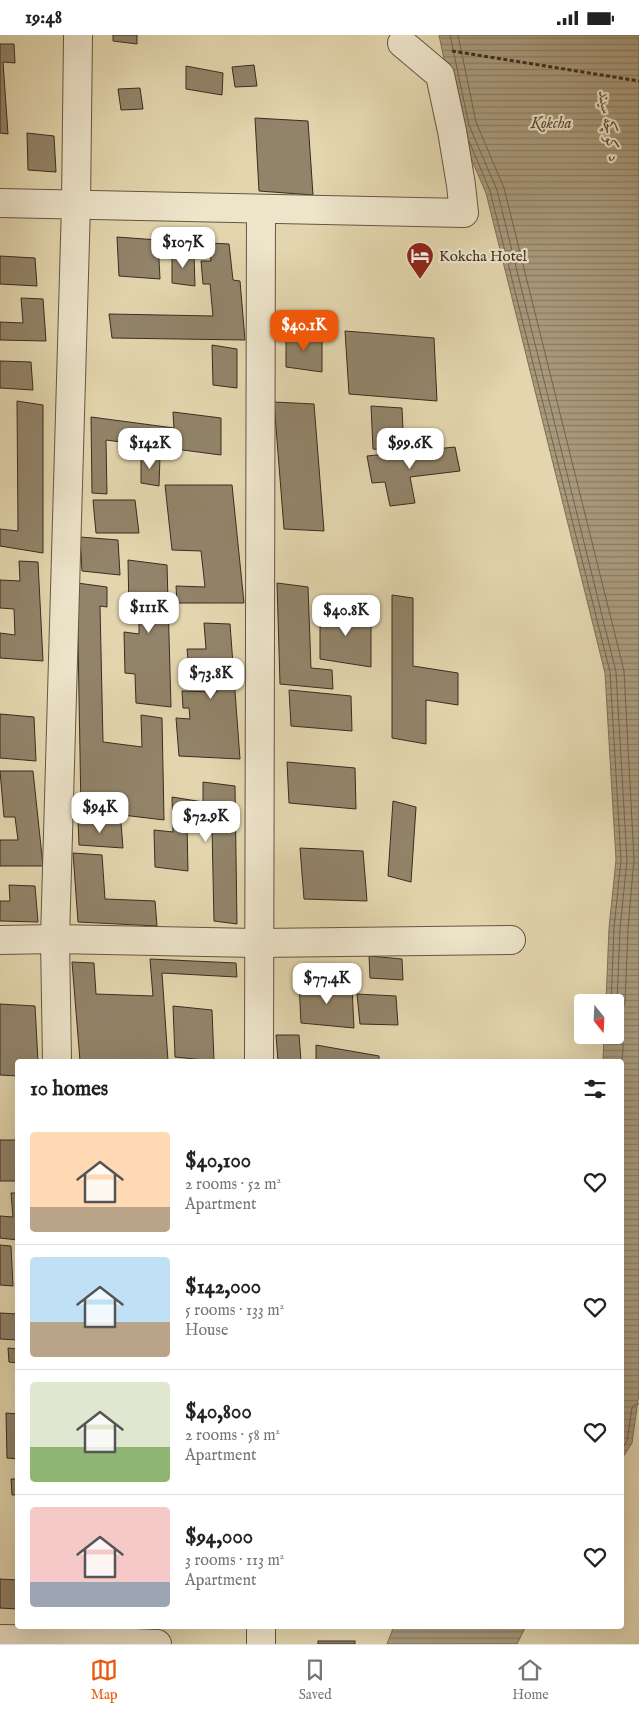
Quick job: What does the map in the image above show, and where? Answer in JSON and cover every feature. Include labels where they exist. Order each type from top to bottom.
[{"type":"street","points":[[57,1059],[55,939],[76,205],[78,35]]},
{"type":"street","points":[[0,203],[464,213],[452,131],[440,75],[402,43]]},
{"type":"street","points":[[259,1059],[261,209]]},
{"type":"street","points":[[0,941],[55,939],[259,943],[511,941]]},
{"type":"street","points":[[260,1629],[261,1644]]},
{"type":"street","points":[[0,1639],[63,1633],[146,1644]]},
{"type":"path","points":[[452,51],[639,81]]},
{"type":"water","name":"Kokcha","points":[[439,35],[639,35],[639,1393],[632,1443],[624,1455],[624,1059],[603,1059],[604,1044],[624,1044],[624,994],[606,994],[609,928],[616,860],[605,673],[486,193],[458,128]]},
{"type":"water","points":[[393,1629],[524,1629],[517,1644],[387,1644]]},
{"type":"building","points":[[113,35],[137,35],[137,44],[113,41]]},
{"type":"building","points":[[0,44],[14,44],[15,63],[3,62],[8,134],[0,133]]},
{"type":"building","points":[[254,65],[257,86],[235,87],[232,67]]},
{"type":"building","points":[[186,66],[223,73],[222,95],[186,89]]},
{"type":"building","points":[[140,88],[143,109],[121,110],[118,89]]},
{"type":"building","points":[[255,118],[308,121],[313,195],[259,191]]},
{"type":"building","points":[[27,133],[54,136],[56,172],[28,170]]},
{"type":"building","points":[[117,237],[158,240],[160,279],[119,276]]},
{"type":"building","points":[[209,243],[229,244],[233,280],[240,281],[245,340],[112,338],[109,314],[213,316],[210,284],[203,284],[201,261],[211,261]]},
{"type":"building","points":[[172,252],[194,255],[195,286],[172,283]]},
{"type":"building","points":[[0,256],[35,258],[37,286],[0,284]]},
{"type":"building","points":[[21,298],[43,299],[46,341],[0,340],[0,322],[23,323]]},
{"type":"building","points":[[286,331],[322,336],[322,372],[286,367]]},
{"type":"building","points":[[345,331],[434,338],[437,401],[349,394]]},
{"type":"building","points":[[212,345],[237,349],[237,388],[213,385]]},
{"type":"building","points":[[0,361],[31,362],[33,390],[0,388]]},
{"type":"building","points":[[17,401],[43,405],[43,553],[0,546],[0,529],[18,531]]},
{"type":"building","points":[[274,402],[314,404],[324,531],[284,529]]},
{"type":"building","points":[[371,406],[402,408],[404,452],[373,449]]},
{"type":"building","points":[[173,412],[221,418],[221,455],[106,440],[107,494],[92,493],[91,417],[174,428]]},
{"type":"building","points":[[455,447],[460,471],[410,477],[415,503],[390,506],[385,482],[372,483],[367,456]]},
{"type":"building","points":[[141,454],[160,457],[159,486],[141,483]]},
{"type":"building","points":[[165,485],[232,485],[244,603],[177,603],[176,586],[205,587],[201,551],[172,550]]},
{"type":"building","points":[[93,500],[135,500],[139,533],[96,533]]},
{"type":"building","points":[[80,537],[118,540],[120,575],[82,571]]},
{"type":"building","points":[[128,560],[167,565],[171,707],[136,703],[135,674],[125,673],[124,632],[139,634],[139,614],[129,613]]},
{"type":"building","points":[[19,561],[38,562],[43,661],[0,658],[0,633],[15,635],[14,609],[0,608],[0,580],[20,581]]},
{"type":"building","points":[[77,583],[107,587],[107,607],[100,606],[103,742],[142,747],[141,715],[162,718],[164,820],[81,810]]},
{"type":"building","points":[[277,583],[308,587],[311,668],[332,670],[333,689],[280,684]]},
{"type":"building","points":[[392,595],[413,598],[413,666],[458,673],[458,705],[426,700],[426,744],[392,738]]},
{"type":"building","points":[[320,608],[371,616],[371,667],[320,659]]},
{"type":"building","points":[[204,623],[230,624],[240,759],[179,756],[176,718],[190,719],[189,708],[183,708],[182,691],[217,692],[216,681],[190,679],[187,649],[206,649]]},
{"type":"building","points":[[289,690],[351,696],[352,731],[291,726]]},
{"type":"building","points":[[0,714],[34,717],[36,761],[0,758]]},
{"type":"building","points":[[287,762],[355,768],[356,809],[289,803]]},
{"type":"building","points":[[0,771],[33,771],[43,866],[0,866],[0,840],[18,840],[15,817],[4,817]]},
{"type":"building","points":[[203,782],[235,786],[237,924],[214,921],[212,829],[187,825],[188,871],[155,867],[154,830],[173,832],[172,797],[203,802]]},
{"type":"building","points":[[393,801],[416,807],[411,882],[388,876]]},
{"type":"building","points":[[78,820],[121,823],[123,848],[79,845]]},
{"type":"building","points":[[300,848],[363,851],[367,901],[304,899]]},
{"type":"building","points":[[73,853],[102,855],[105,899],[155,901],[157,926],[78,922]]},
{"type":"building","points":[[9,885],[35,886],[38,922],[0,921],[0,901],[10,901]]},
{"type":"building","points":[[369,956],[402,959],[403,980],[370,978]]},
{"type":"building","points":[[150,959],[236,963],[237,977],[162,973],[168,1059],[80,1059],[72,962],[94,963],[96,994],[153,996]]},
{"type":"building","points":[[299,983],[352,987],[354,1028],[301,1023]]},
{"type":"building","points":[[357,994],[396,996],[398,1025],[360,1024]]},
{"type":"building","points":[[0,1004],[35,1006],[38,1059],[15,1059],[15,1076],[0,1075]]},
{"type":"building","points":[[173,1006],[212,1010],[214,1059],[175,1057]]},
{"type":"building","points":[[276,1035],[299,1035],[301,1059],[278,1059]]},
{"type":"building","points":[[316,1045],[379,1056],[379,1059],[316,1059]]},
{"type":"building","points":[[0,1140],[15,1140],[15,1181],[0,1181]]},
{"type":"building","points":[[11,1193],[15,1193],[15,1240],[0,1238],[0,1216],[13,1217]]},
{"type":"building","points":[[0,1245],[11,1246],[13,1286],[0,1285]]},
{"type":"building","points":[[0,1313],[15,1314],[15,1340],[0,1339]]},
{"type":"building","points":[[8,1348],[15,1349],[15,1363],[9,1362]]},
{"type":"building","points":[[6,1413],[15,1414],[15,1459],[7,1458]]},
{"type":"building","points":[[11,1479],[15,1479],[15,1495],[12,1495]]},
{"type":"building","points":[[0,1579],[15,1580],[15,1609],[0,1608]]},
{"type":"building","points":[[318,1641],[355,1641],[355,1644],[318,1644]]},
{"type":"place","name":"Kokcha Hotel","points":[[420,280]]},
{"type":"water label","name":"د کوکچه سیند","points":[[610,126]]}]
